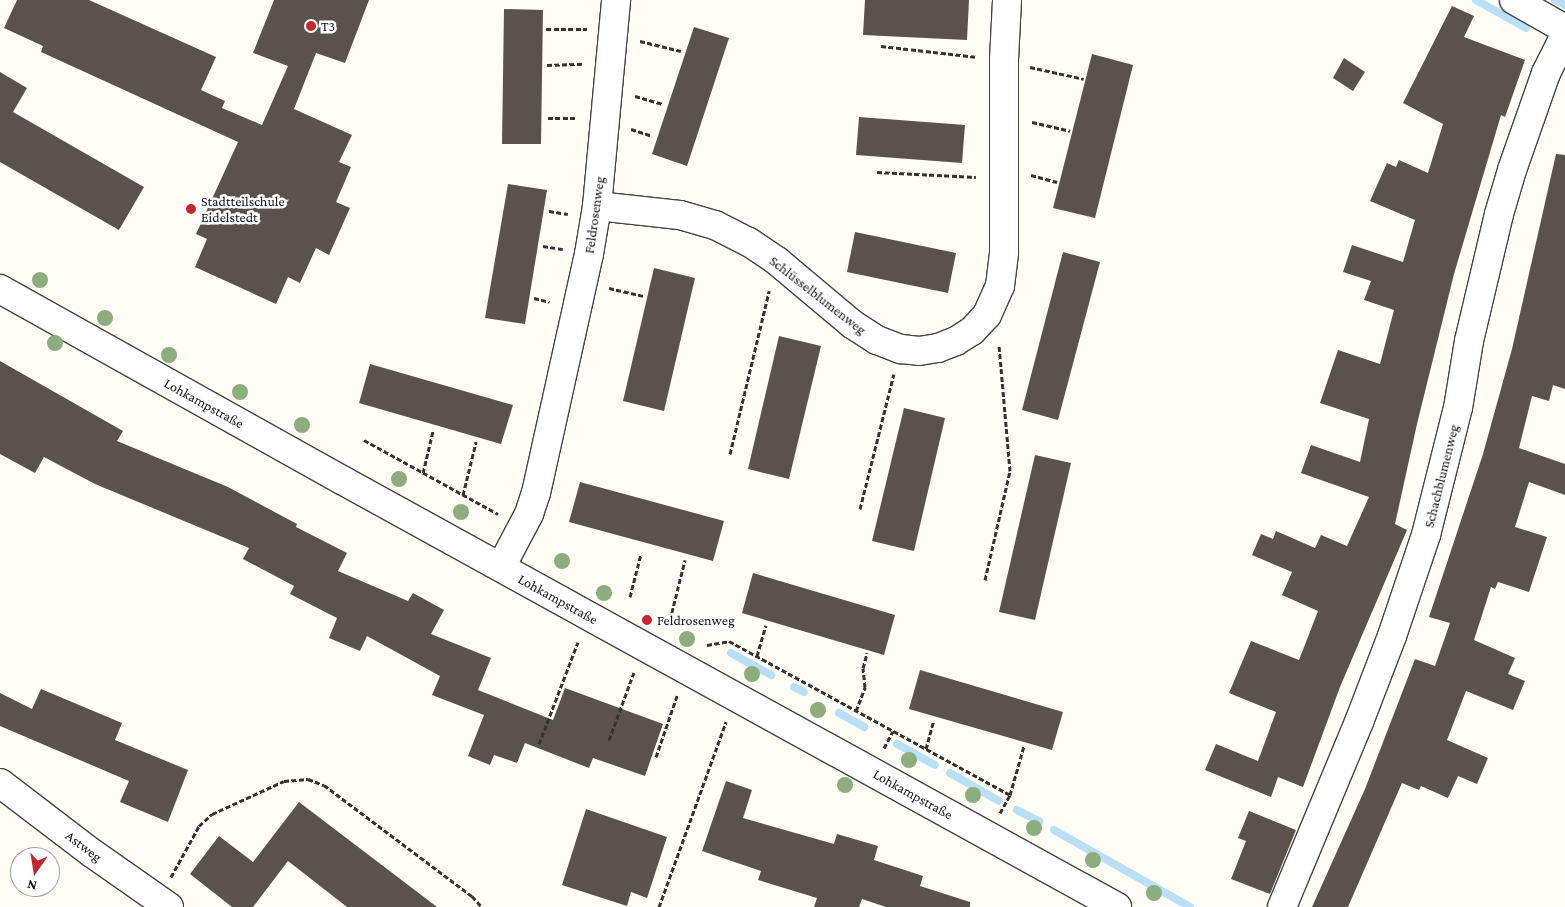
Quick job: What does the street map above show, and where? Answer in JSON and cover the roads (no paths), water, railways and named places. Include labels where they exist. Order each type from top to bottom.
[{"type":"street","name":"Feldrosenweg","points":[[502,567],[529,514],[536,493],[588,254],[584,211],[616,0]]},
{"type":"street","name":"Schlüsselblumenweg","points":[[584,211],[680,215],[715,225],[750,242],[777,261],[852,324],[877,340],[901,349],[918,351],[938,348],[972,331],[987,315],[1000,286],[1004,252],[1004,60],[1007,0]]},
{"type":"street","points":[[1514,0],[1565,29]]},
{"type":"street","name":"Schachblumenweg","points":[[1282,907],[1362,714],[1392,636],[1426,535],[1452,438],[1469,341],[1499,214],[1512,170],[1546,74],[1565,35]]},
{"type":"street","name":"Lohkampstraße","points":[[0,289],[1118,907]]},
{"type":"street","name":"Astweg","points":[[0,783],[92,853],[169,895]]},
{"type":"waterway","points":[[1476,0],[1526,28]]},
{"type":"waterway","points":[[1555,0],[1565,5]]},
{"type":"waterway","points":[[731,653],[771,675]]},
{"type":"waterway","points":[[794,687],[804,692]]},
{"type":"waterway","points":[[839,713],[864,727]]},
{"type":"waterway","points":[[897,744],[935,765]]},
{"type":"waterway","points":[[950,773],[999,801]]},
{"type":"waterway","points":[[1017,810],[1039,821]]},
{"type":"waterway","points":[[1054,830],[1190,907]]},
{"type":"place","name":"T3","points":[[311,26]]},
{"type":"place","name":"Stadtteilschule Eidelstedt","points":[[191,209]]},
{"type":"place","name":"Feldrosenweg","points":[[647,620]]}]
